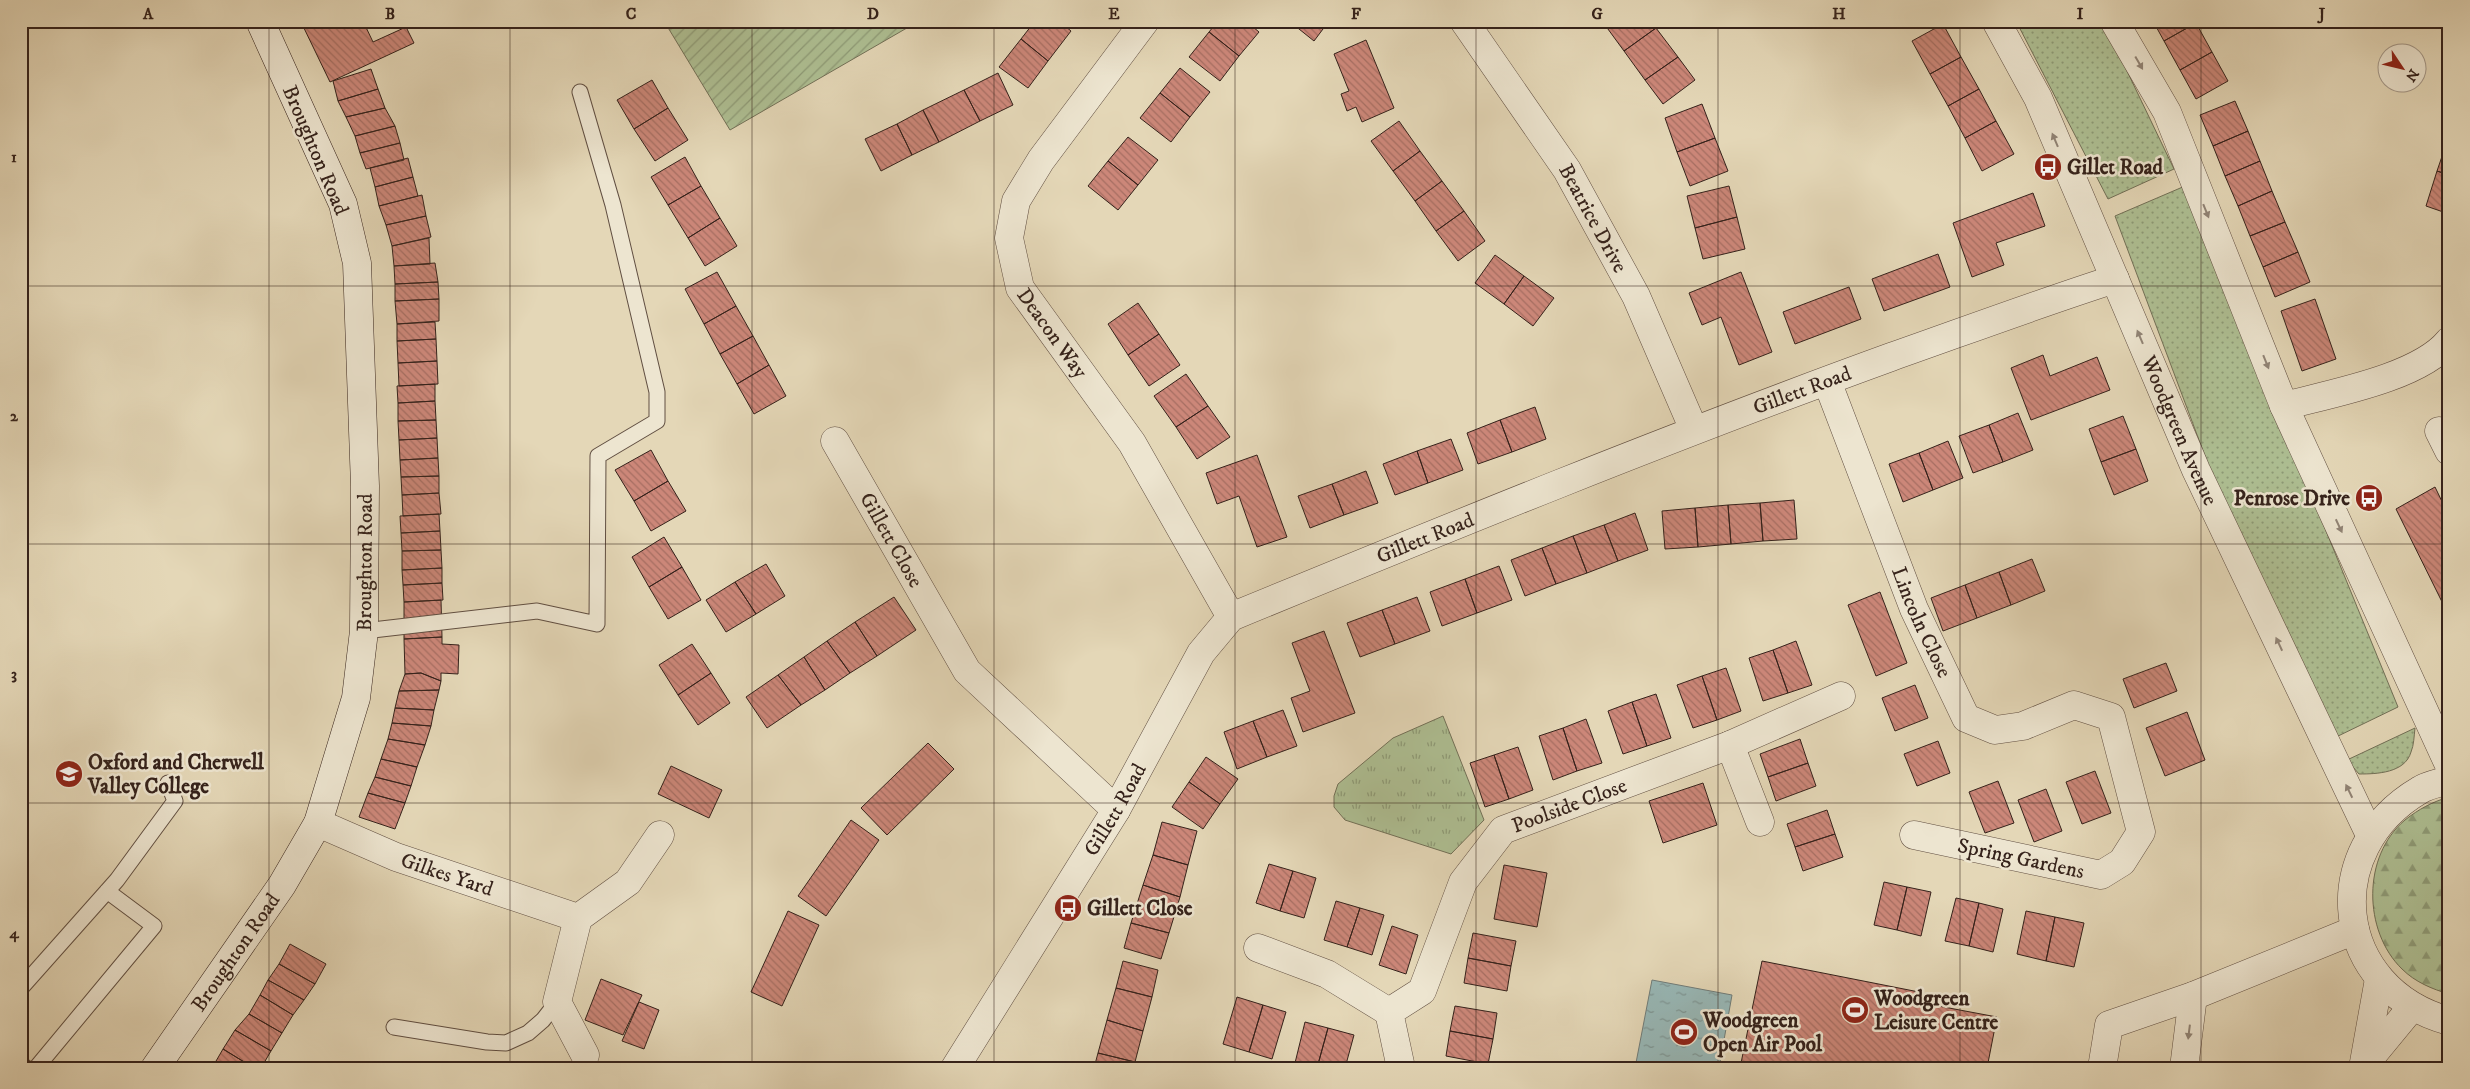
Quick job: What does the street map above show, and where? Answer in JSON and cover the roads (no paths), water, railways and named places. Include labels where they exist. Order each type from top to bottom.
[{"type":"street","name":"Broughton Road","points":[[155,1068],[282,885],[318,822],[356,698],[364,631],[365,486],[357,263],[342,204],[260,21]]},
{"type":"street","name":"Deacon Way","points":[[1145,21],[1040,160],[1016,201],[1010,238],[1020,288],[1132,443],[1231,617]]},
{"type":"street","name":"Beatrice Drive","points":[[1464,21],[1567,170],[1636,296],[1694,430]]},
{"type":"street","name":"Woodgreen Avenue","points":[[1996,21],[2038,98],[2089,222],[2116,279],[2196,470],[2370,835]]},
{"type":"street","points":[[2114,21],[2167,112],[2284,406],[2449,765]]},
{"type":"street","name":"Gillett Road","points":[[955,1068],[1116,810],[1201,653],[1231,617],[1523,497],[1694,430],[2116,279]]},
{"type":"street","points":[[2284,406],[2382,379],[2411,368],[2447,346]]},
{"type":"street","name":"Lincoln Close","points":[[1827,381],[1914,608],[1966,718],[1995,730],[2023,726],[2074,705],[2111,717]]},
{"type":"street","name":"Gillett Close","points":[[835,441],[968,671],[1116,810]]},
{"type":"street","name":"Poolside Close","points":[[1389,1012],[1422,991],[1463,882],[1503,830],[1730,745],[1841,696]]},
{"type":"street","name":"Spring Gardens","points":[[1914,835],[2101,874],[2122,862],[2141,832],[2111,717]]},
{"type":"street","points":[[1730,745],[1760,822]]},
{"type":"street","points":[[2449,780],[2422,789],[2393,808],[2370,835],[2357,865],[2352,897],[2355,930],[2364,956],[2379,979],[2394,994],[2412,1007],[2431,1016],[2449,1021]]},
{"type":"street","name":"Gilkes Yard","points":[[318,822],[396,857],[578,918]]},
{"type":"street","points":[[585,1055],[557,1002],[578,918],[628,882],[660,835]]},
{"type":"street","points":[[2102,1068],[2108,1025],[2193,996],[2355,930]]},
{"type":"street","points":[[1258,948],[1327,974],[1389,1012],[1401,1068]]},
{"type":"street","points":[[2363,1068],[2379,979]]},
{"type":"street","points":[[2184,1068],[2193,996]]},
{"type":"street","points":[[2363,1068],[2412,1007]]},
{"type":"lane","points":[[364,631],[537,611],[597,624],[598,456],[657,421],[657,392],[613,205],[580,92]]},
{"type":"lane","points":[[21,988],[107,891],[175,801],[168,783]]},
{"type":"lane","points":[[36,1068],[154,926],[107,891]]},
{"type":"lane","points":[[394,1027],[506,1043],[528,1033],[543,1020],[557,1002]]},
{"type":"lane","points":[[21,1064],[26,1068]]},
{"type":"water","name":"Woodgreen Open Air Pool","points":[[1652,980],[1732,995],[1719,1068],[1635,1068]]},
{"type":"place","name":"Gillet Road","points":[[2048,167]]},
{"type":"place","name":"Penrose Drive","points":[[2369,498]]},
{"type":"place","name":"Oxford and Cherwell Valley College","points":[[69,774]]},
{"type":"place","name":"Gillett Close","points":[[1068,908]]},
{"type":"place","name":"Woodgreen Leisure Centre","points":[[1855,1010]]},
{"type":"place","name":"Woodgreen Open Air Pool","points":[[1684,1032]]}]
